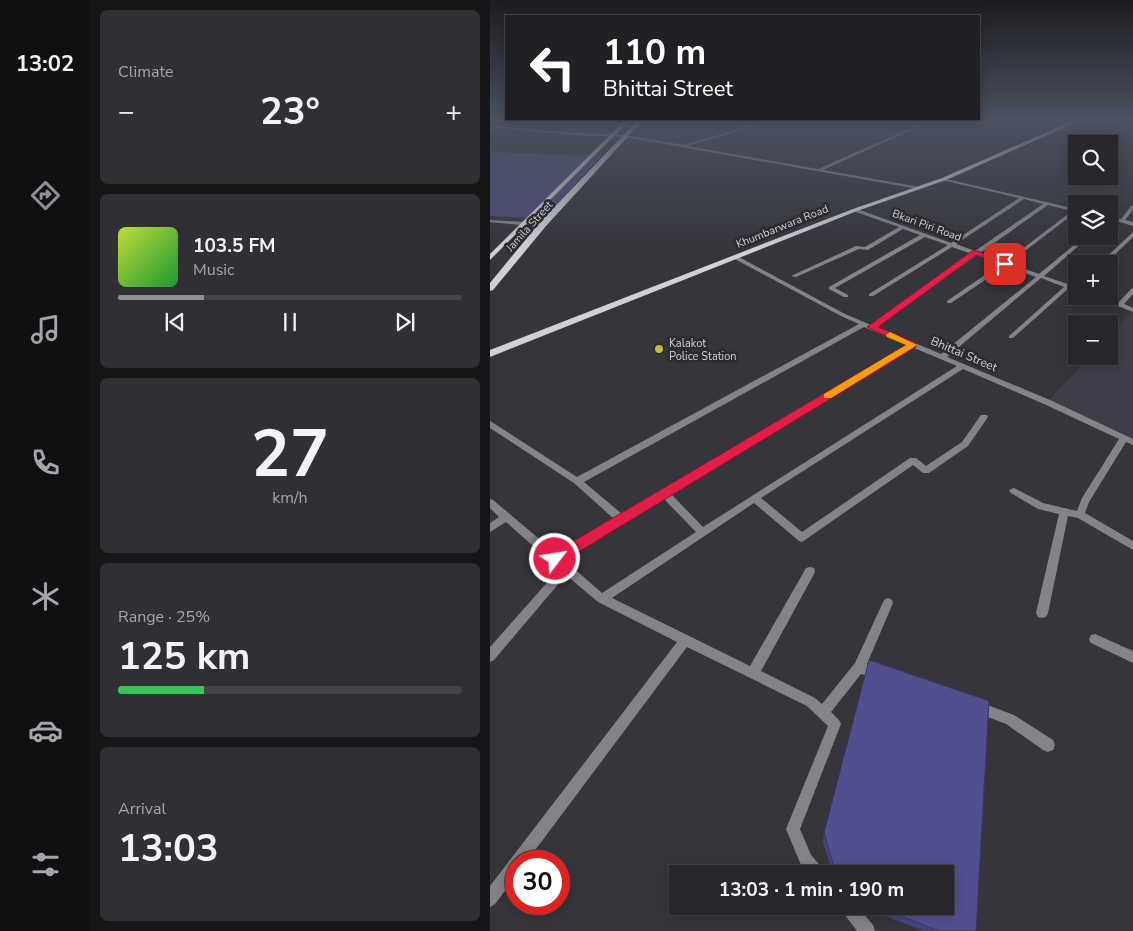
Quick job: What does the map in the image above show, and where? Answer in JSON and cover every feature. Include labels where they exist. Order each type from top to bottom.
[{"type":"main road","points":[[490,258],[587,162]]},
{"type":"main road","name":"Jamila Street","points":[[490,288],[542,225],[600,162]]},
{"type":"main road","name":"Khumbarwara Road","points":[[490,354],[855,210],[944,179],[982,162]]},
{"type":"street","points":[[776,162],[918,188]]},
{"type":"street","points":[[818,170],[835,162]]},
{"type":"street","points":[[944,179],[1068,208]]},
{"type":"street","points":[[871,295],[1022,198]]},
{"type":"street","points":[[577,481],[868,326],[1047,203]]},
{"type":"street","points":[[1122,221],[1133,207]]},
{"type":"street","name":"Bkari Piri Road","points":[[855,210],[1068,286]]},
{"type":"street","points":[[949,302],[1005,264],[1068,216]]},
{"type":"street","points":[[1118,220],[1133,224]]},
{"type":"street","points":[[490,221],[542,225]]},
{"type":"street","points":[[794,276],[858,247],[866,250],[903,227]]},
{"type":"street","points":[[1111,255],[1133,234]]},
{"type":"street","points":[[846,296],[831,288],[924,235]]},
{"type":"street","points":[[942,358],[1077,245]]},
{"type":"street","name":"Bhittai Street","points":[[735,257],[843,315],[1047,402],[1133,442]]},
{"type":"street","points":[[1012,337],[1068,286]]},
{"type":"street","points":[[1133,290],[1120,305],[1133,310]]},
{"type":"street","points":[[555,559],[913,345]]},
{"type":"street","points":[[602,599],[754,498],[963,366]]},
{"type":"street","points":[[754,498],[802,538],[913,460],[926,471],[965,444],[984,417]]},
{"type":"street","points":[[490,424],[577,481],[621,519]]},
{"type":"street","points":[[1080,514],[1084,501],[1124,438]]},
{"type":"street","points":[[1014,491],[1042,506],[1080,514],[1133,546]]},
{"type":"street","points":[[664,493],[702,532]]},
{"type":"street","points":[[490,503],[602,599],[811,702],[835,724],[793,830],[806,860],[810,865]]},
{"type":"street","points":[[1042,613],[1064,511]]},
{"type":"street","points":[[490,528],[506,517]]},
{"type":"street","points":[[490,656],[566,568]]},
{"type":"street","points":[[753,673],[810,571]]},
{"type":"street","points":[[823,713],[858,667],[888,603]]},
{"type":"street","points":[[526,850],[684,640]]},
{"type":"street","points":[[1095,640],[1133,657]]},
{"type":"street","points":[[858,667],[887,677]]},
{"type":"street","points":[[963,703],[1010,719],[1048,745]]},
{"type":"street","points":[[490,899],[505,878]]},
{"type":"street","points":[[854,915],[867,931]]},
{"type":"shaded area","points":[[490,162],[595,162],[543,219],[490,216]]},
{"type":"shaded area","points":[[1133,310],[1133,444],[1047,402],[1082,365],[1118,365],[1118,326]]},
{"type":"building","points":[[869,660],[989,701],[976,931],[939,931],[898,915],[954,915],[954,865],[833,865],[824,833]]},
{"type":"slow traffic","points":[[827,396],[913,345],[890,335]]},
{"type":"place","name":"Kalakot Police Station","points":[[659,349]]},
{"type":"route","points":[[555,559],[913,345],[872,327],[975,253],[1005,264]]}]
